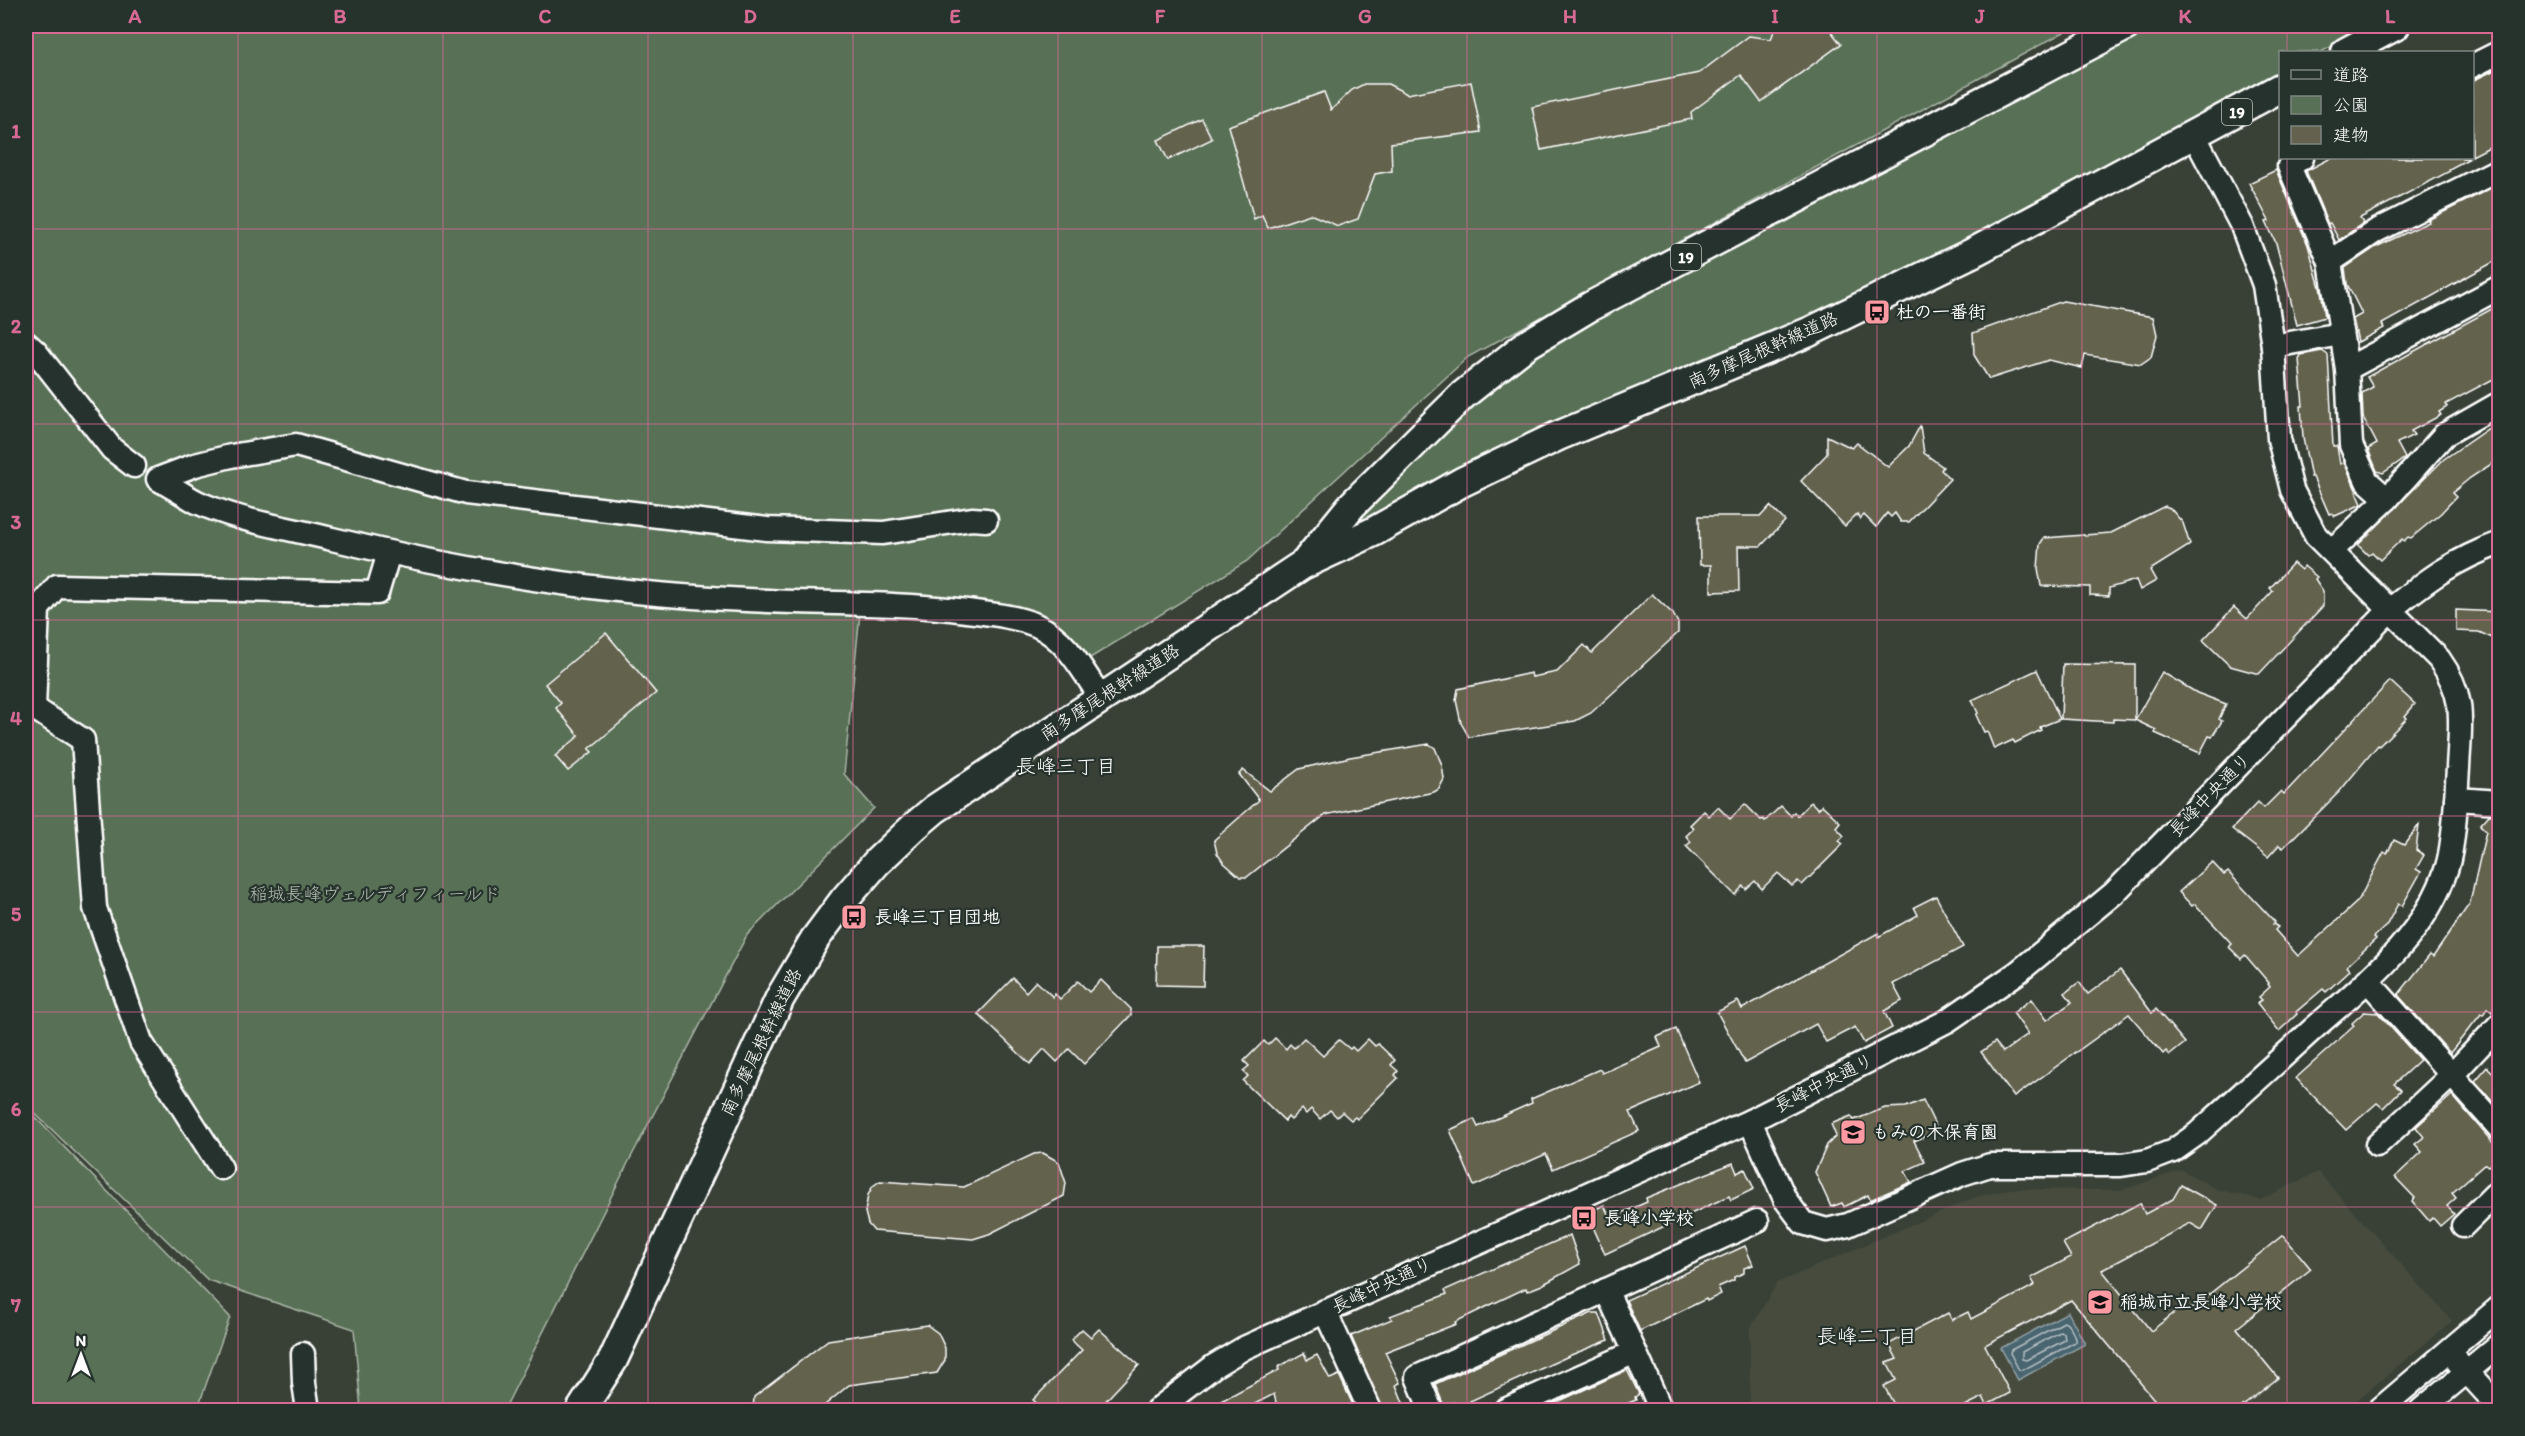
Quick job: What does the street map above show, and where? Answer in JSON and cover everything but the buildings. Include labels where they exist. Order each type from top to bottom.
[{"type":"main road","name":"南多摩尾根幹線道路","points":[[1302,565],[1352,505],[1463,396],[1526,345],[1591,306],[2126,26]]},
{"type":"main road","points":[[2348,51],[2395,26]]},
{"type":"main road","name":"南多摩尾根幹線道路","points":[[581,1410],[613,1360],[780,998],[799,965],[844,900],[878,862],[935,809],[1302,565],[1373,532],[1462,482],[1558,436],[1809,332],[1972,253],[2279,89]]},
{"type":"street","points":[[2474,65],[2499,52]]},
{"type":"street","points":[[1750,1121],[1785,1199],[1803,1223],[1827,1230],[1848,1225],[1962,1174],[1990,1165],[2121,1165],[2147,1161],[2173,1151],[2197,1134],[2367,980],[2416,929],[2433,901],[2448,866],[2456,800],[2460,717],[2458,694],[2451,676],[2439,659],[2316,536],[2292,490],[2279,439],[2274,346],[2264,285],[2242,226],[2194,135]]},
{"type":"street","points":[[2300,159],[2289,166],[2330,262],[2347,369],[2351,444],[2367,481],[2387,499]]},
{"type":"street","points":[[2330,262],[2376,231],[2499,169]]},
{"type":"street","points":[[2347,369],[2499,287]]},
{"type":"street","points":[[2274,346],[2341,334]]},
{"type":"street","points":[[26,343],[36,352],[112,449],[134,466]]},
{"type":"street","points":[[2330,549],[2340,543],[2387,499],[2444,435],[2499,404]]},
{"type":"street","points":[[986,520],[972,519],[883,533],[767,529],[466,493],[296,445],[231,456],[195,465],[158,479],[198,502],[231,514],[389,553],[502,574],[623,591],[746,600],[916,606],[1016,619],[1053,634],[1065,645],[1101,698]]},
{"type":"street","name":"長峰中央通り","points":[[1157,1410],[1214,1366],[1244,1348],[1750,1121],[1947,1021],[2016,973],[2114,893],[2391,609],[2443,569],[2471,554],[2499,543]]},
{"type":"street","points":[[221,1168],[141,1042],[95,908],[83,740],[34,708],[38,609],[57,586],[377,593],[389,553]]},
{"type":"street","points":[[2456,800],[2499,802]]},
{"type":"street","points":[[2367,980],[2499,1129]]},
{"type":"street","points":[[2377,1145],[2451,1075],[2499,1024]]},
{"type":"street","points":[[2463,1226],[2499,1189]]},
{"type":"street","points":[[1431,1410],[1417,1377],[1756,1221]]},
{"type":"street","points":[[1606,1290],[1661,1410]]},
{"type":"street","points":[[2379,1410],[2499,1307]]},
{"type":"street","points":[[1325,1311],[1370,1410]]},
{"type":"street","points":[[2421,1410],[2499,1344]]},
{"type":"street","points":[[1505,1410],[1635,1352]]},
{"type":"street","points":[[2449,1352],[2499,1408]]},
{"type":"street","points":[[303,1354],[308,1410]]},
{"type":"shaded area","name":"稲城市立長峰小学校","points":[[2182,1170],[2216,1189],[2260,1200],[2318,1172],[2452,1321],[2345,1410],[1750,1410],[1750,1329],[1777,1283],[1976,1197],[2009,1189],[2122,1190]]},
{"type":"green space","name":"稲城長峰ヴェルディフィールド","points":[[26,26],[2075,26],[1468,357],[1247,561],[1087,660],[1069,635],[1057,626],[862,593],[844,774],[874,808],[747,935],[629,1161],[506,1406],[500,1410],[361,1410],[354,1329],[208,1280],[26,1105]]},
{"type":"green space","points":[[2151,26],[2372,26],[2323,51],[2279,51],[2279,75],[1962,247],[1368,528],[1359,512],[1509,370],[1579,323]]},
{"type":"green space","points":[[26,1108],[230,1317],[197,1410],[26,1410]]},
{"type":"water","points":[[2068,1312],[2085,1344],[2018,1380],[2001,1348]]},
{"type":"place","name":"杜の一番街","points":[[1877,312]]},
{"type":"place","name":"長峰三丁目団地","points":[[854,917]]},
{"type":"place","name":"もみの木保育園","points":[[1853,1132]]},
{"type":"place","name":"長峰小学校","points":[[1584,1218]]},
{"type":"place","name":"稲城市立長峰小学校","points":[[2100,1302]]},
{"type":"district","name":"長峰三丁目","points":[[1066,766]]},
{"type":"district","name":"長峰二丁目","points":[[1867,1336]]}]
